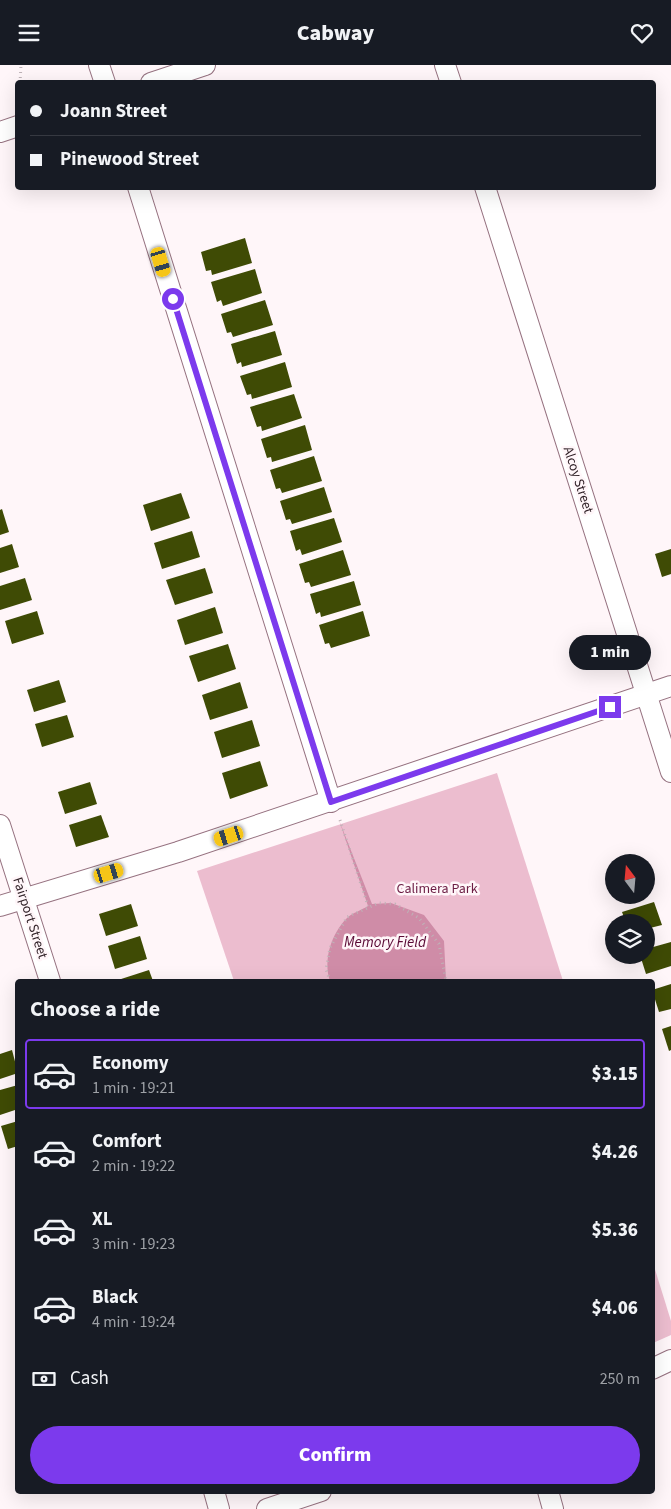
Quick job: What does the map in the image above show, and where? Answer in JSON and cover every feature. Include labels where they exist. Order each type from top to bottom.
[{"type":"street","points":[[100,65],[104,80]]},
{"type":"street","points":[[161,80],[205,65]]},
{"type":"street","points":[[445,65],[450,80]]},
{"type":"street","points":[[0,132],[15,127]]},
{"type":"street","points":[[139,190],[335,811]]},
{"type":"street","name":"Alcoy Street","points":[[486,190],[671,772]]},
{"type":"street","points":[[0,906],[178,852],[335,811],[671,686]]},
{"type":"street","name":"Fairport Street","points":[[0,825],[49,979]]},
{"type":"street","points":[[655,1368],[671,1360]]},
{"type":"street","points":[[215,1494],[219,1509]]},
{"type":"street","points":[[267,1509],[312,1494]]},
{"type":"street","points":[[549,1494],[553,1509]]},
{"type":"path","points":[[20,80],[21,65]]},
{"type":"path","points":[[335,811],[368,906]]},
{"type":"path","points":[[329,979],[326,969],[330,948],[347,917],[378,903],[395,904],[419,918],[439,944],[446,979]]},
{"type":"green space","name":"Calimera Park","points":[[497,773],[562,979],[233,979],[197,871]]},
{"type":"green space","points":[[655,1269],[671,1321],[671,1335],[655,1342]]},
{"type":"water","name":"Memory Field","points":[[339,820],[372,904],[391,903],[424,915],[444,941],[446,979],[330,979],[327,965],[333,939],[341,924],[349,916],[368,906]]},
{"type":"building","points":[[245,238],[252,263],[212,275],[211,270],[206,271],[201,252]]},
{"type":"building","points":[[255,269],[262,293],[223,306],[221,300],[217,302],[211,282]]},
{"type":"building","points":[[265,300],[273,325],[233,337],[231,332],[227,333],[221,314]]},
{"type":"building","points":[[275,331],[282,355],[242,367],[241,362],[237,364],[231,344]]},
{"type":"building","points":[[285,362],[292,387],[252,399],[251,394],[247,395],[240,376]]},
{"type":"building","points":[[294,394],[302,418],[262,431],[261,426],[257,427],[250,407]]},
{"type":"building","points":[[305,425],[312,450],[272,462],[271,457],[267,458],[261,439]]},
{"type":"building","points":[[314,456],[322,481],[282,493],[280,488],[276,489],[270,470]]},
{"type":"building","points":[[324,487],[332,512],[292,524],[290,519],[286,520],[280,501]]},
{"type":"building","points":[[181,493],[190,518],[151,531],[143,505]]},
{"type":"building","points":[[2,509],[9,532],[0,535],[0,510]]},
{"type":"building","points":[[334,518],[342,542],[302,555],[300,549],[296,551],[290,531]]},
{"type":"building","points":[[192,531],[200,557],[162,569],[154,543]]},
{"type":"building","points":[[12,544],[19,567],[0,573],[0,548]]},
{"type":"building","points":[[671,549],[671,574],[662,577],[655,554]]},
{"type":"building","points":[[343,550],[351,575],[311,587],[309,582],[305,583],[299,564]]},
{"type":"building","points":[[205,568],[213,593],[175,605],[166,580]]},
{"type":"building","points":[[25,578],[32,600],[0,610],[0,586]]},
{"type":"building","points":[[354,581],[361,605],[321,617],[320,612],[316,614],[310,594]]},
{"type":"building","points":[[215,607],[223,633],[185,645],[177,620]]},
{"type":"building","points":[[37,611],[44,634],[12,644],[5,621]]},
{"type":"building","points":[[363,611],[370,636],[331,648],[329,643],[325,644],[319,625]]},
{"type":"building","points":[[228,644],[236,669],[198,682],[189,656]]},
{"type":"building","points":[[59,680],[66,702],[34,712],[27,690]]},
{"type":"building","points":[[240,682],[248,708],[210,720],[202,695]]},
{"type":"building","points":[[67,715],[74,737],[42,747],[35,724]]},
{"type":"building","points":[[252,720],[260,746],[222,758],[214,732]]},
{"type":"building","points":[[260,761],[268,786],[230,799],[222,773]]},
{"type":"building","points":[[90,782],[97,804],[65,814],[58,792]]},
{"type":"building","points":[[101,815],[109,837],[76,847],[69,825]]},
{"type":"building","points":[[131,904],[138,926],[106,936],[99,914]]},
{"type":"building","points":[[648,904],[655,904],[662,925],[655,927],[655,914],[623,914],[622,912]]},
{"type":"building","points":[[140,936],[147,959],[115,969],[108,946]]},
{"type":"building","points":[[671,942],[671,966],[646,974],[643,964],[655,964],[655,946]]},
{"type":"building","points":[[149,970],[152,979],[121,979]]},
{"type":"building","points":[[671,984],[671,1009],[659,1012],[655,999],[655,989]]},
{"type":"building","points":[[671,1026],[671,1050],[669,1051],[662,1029]]},
{"type":"building","points":[[12,1050],[15,1062],[15,1074],[0,1079],[0,1054]]},
{"type":"building","points":[[15,1086],[15,1110],[0,1115],[0,1090]]},
{"type":"building","points":[[15,1122],[15,1147],[8,1149],[1,1126]]},
{"type":"route","points":[[173,299],[331,802],[610,707]]}]
